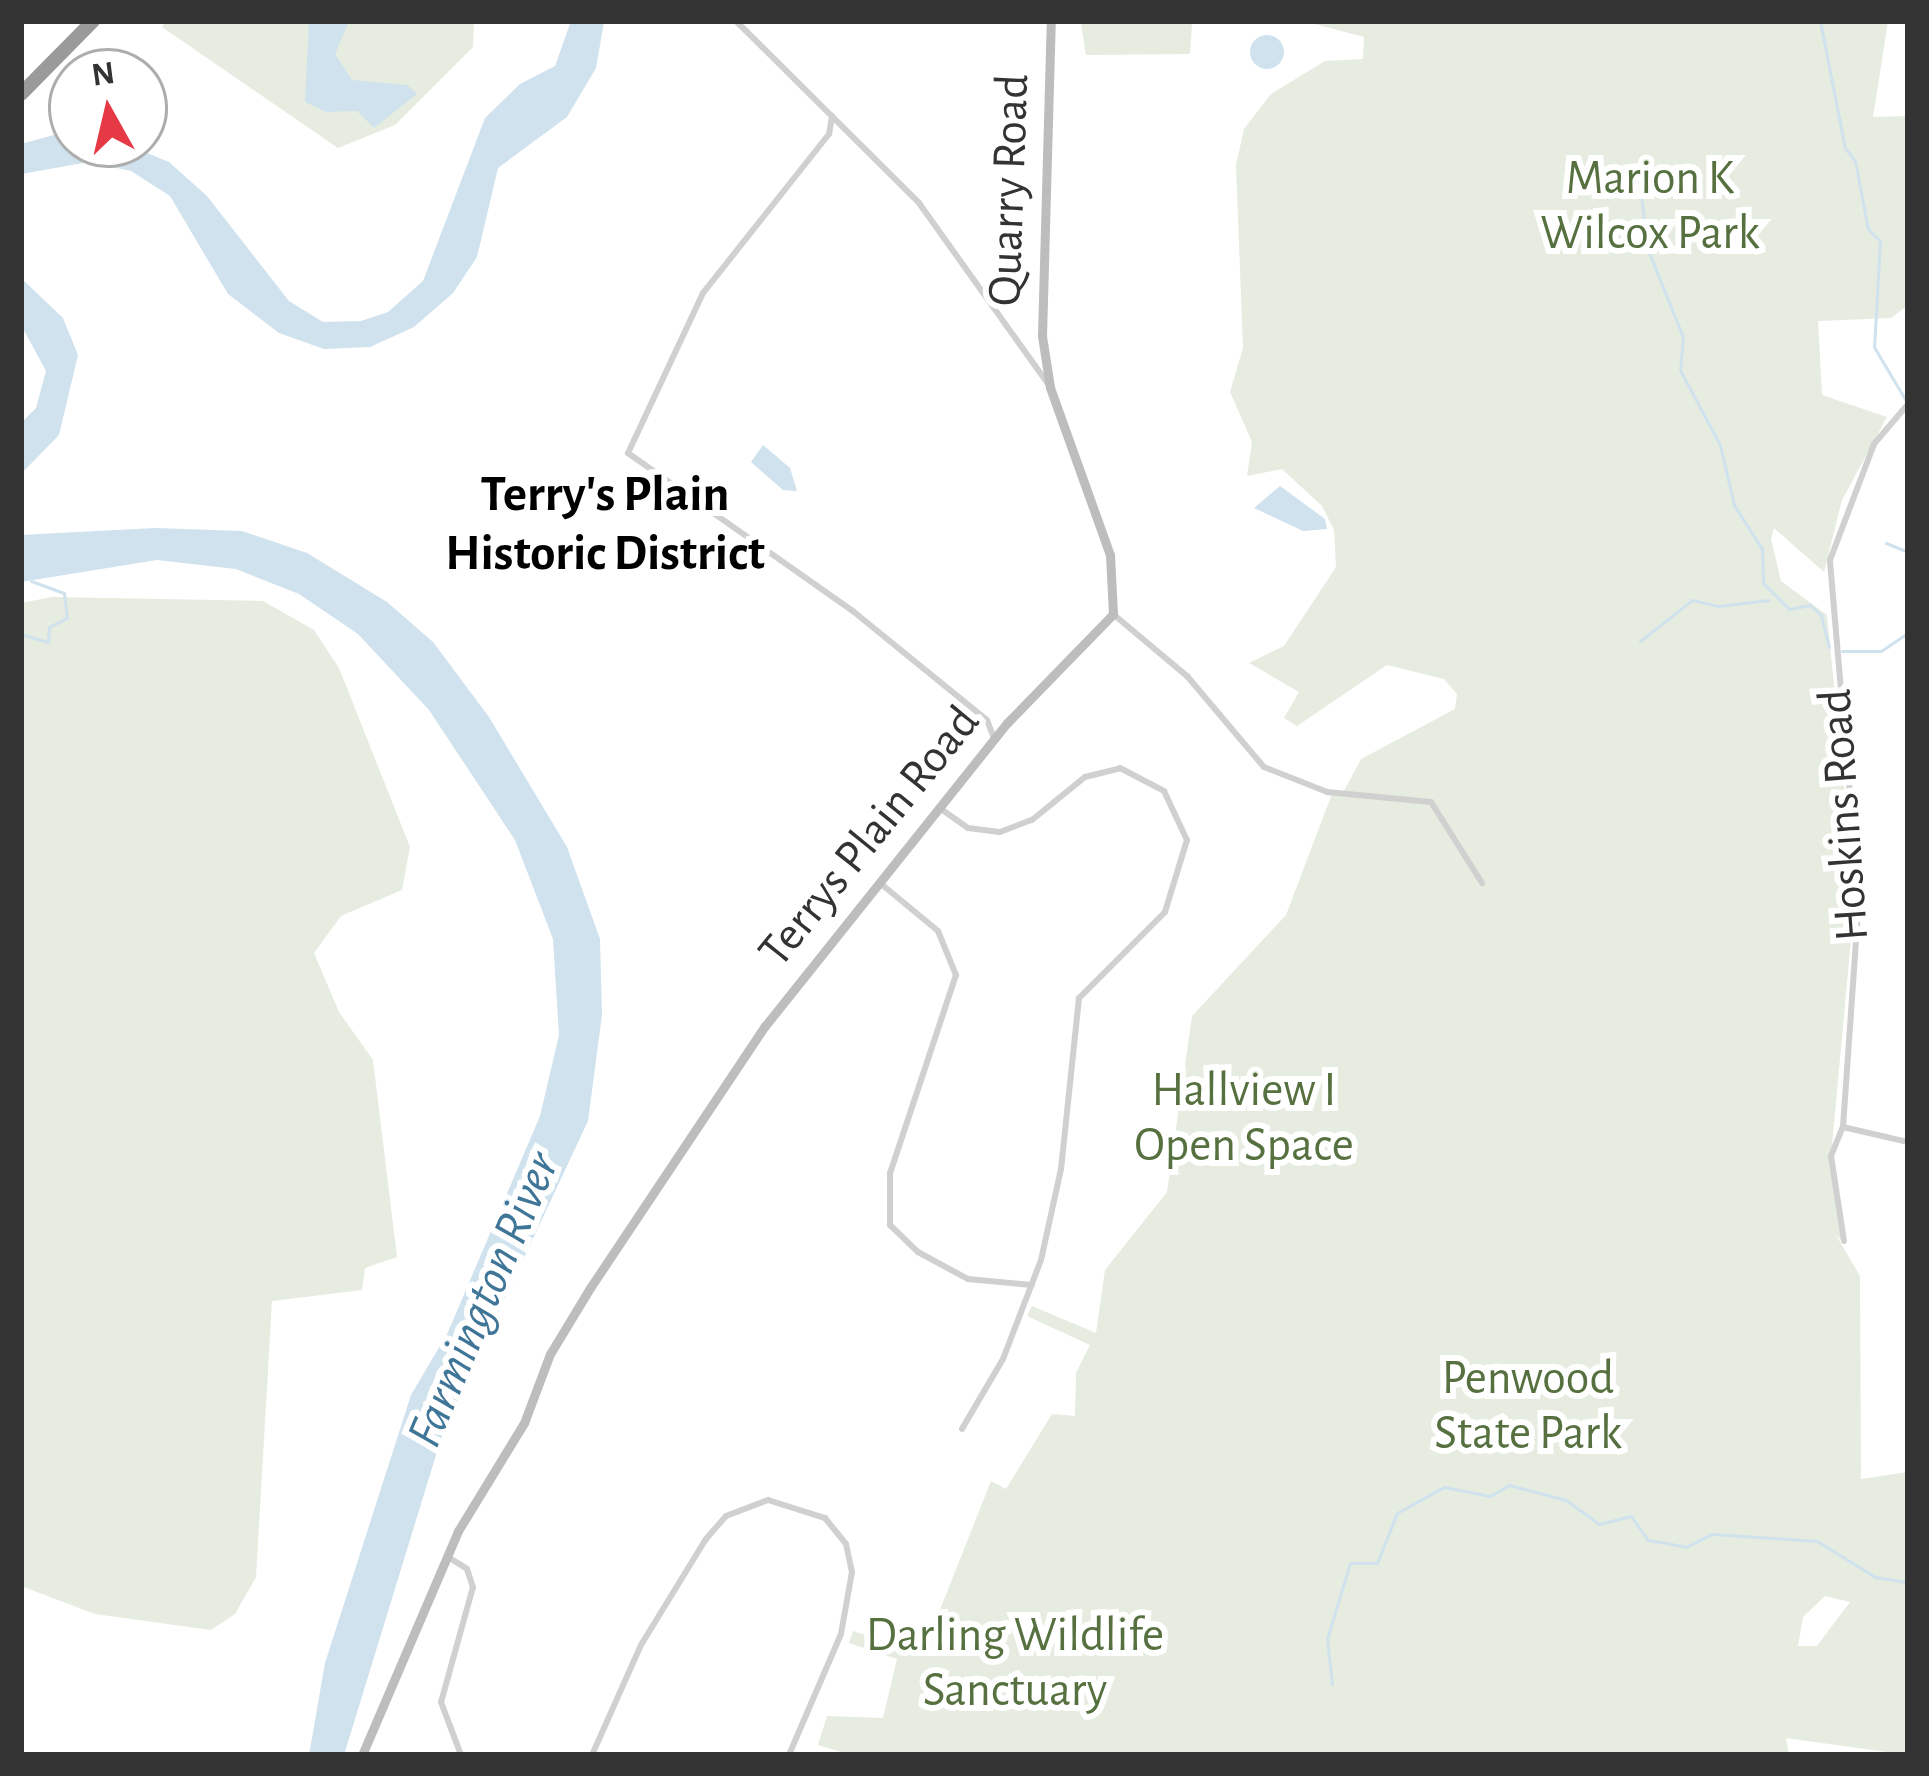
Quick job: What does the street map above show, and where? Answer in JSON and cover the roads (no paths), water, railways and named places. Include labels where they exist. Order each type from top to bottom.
[{"type":"highway","points":[[21,94],[93,21]]},
{"type":"street","points":[[736,21],[919,203],[1050,387],[1110,555],[1113,614],[1187,676],[1256,761],[1327,792],[1431,802],[1482,883]]},
{"type":"street","name":"Quarry Road","points":[[1050,387],[1040,269],[1051,21]]},
{"type":"street","points":[[832,116],[829,134],[703,292],[628,453],[809,578],[987,721],[994,738]]},
{"type":"street","points":[[829,134],[844,128]]},
{"type":"street","name":"Quarry Road","points":[[1034,364],[1046,360]]},
{"type":"street","name":"Hoskins Road","points":[[1844,1241],[1832,1176],[1843,1127],[1859,900],[1830,560],[1866,460],[1908,404]]},
{"type":"street","name":"Terrys Plain Road","points":[[362,1755],[448,1557],[524,1423],[560,1333],[765,1026],[994,738],[1113,614]]},
{"type":"street","points":[[987,721],[1007,723]]},
{"type":"street","points":[[938,807],[968,828],[1000,832],[1032,820],[1084,777],[1120,768],[1156,783],[1186,828],[1183,874],[1165,912],[1079,998],[1058,1189],[1032,1285],[962,1430]]},
{"type":"street","points":[[880,883],[938,932],[956,974],[890,1173],[890,1225],[918,1252],[968,1279],[1032,1285]]},
{"type":"street","points":[[1843,1127],[1908,1142]]},
{"type":"street","points":[[592,1755],[640,1646],[706,1539],[735,1510],[768,1500],[825,1518],[846,1544],[852,1572],[841,1634],[789,1755]]},
{"type":"street","points":[[448,1557],[461,1563],[473,1587],[441,1702],[461,1755]]},
{"type":"water","points":[[309,21],[349,21],[335,54],[352,80],[407,85],[417,94],[374,128],[357,111],[326,112],[305,102]]},
{"type":"water","points":[[571,21],[604,22],[596,68],[567,117],[498,168],[477,257],[453,293],[414,327],[370,347],[324,349],[279,333],[228,294],[170,196],[131,171],[117,168],[168,168],[169,162],[207,196],[289,301],[323,322],[361,321],[388,312],[423,281],[485,118],[520,84],[555,66]]},
{"type":"water","points":[[1267,35],[1279,40],[1284,52],[1279,64],[1267,69],[1255,64],[1250,52],[1255,40]]},
{"type":"water","points":[[48,136],[48,168],[55,168],[21,174],[21,144]]},
{"type":"water","points":[[21,278],[63,318],[78,355],[59,435],[21,474],[21,423],[36,408],[46,371],[21,325]]},
{"type":"water","points":[[763,445],[790,468],[797,491],[783,490],[751,462]]},
{"type":"water","points":[[1280,486],[1325,519],[1327,529],[1303,531],[1254,508]]},
{"type":"water","name":"Farmington River","points":[[155,528],[242,531],[307,553],[387,602],[433,642],[489,717],[567,847],[600,939],[602,1015],[588,1121],[444,1429],[344,1755],[309,1755],[325,1663],[411,1395],[448,1332],[540,1116],[559,1035],[553,939],[515,840],[429,710],[358,634],[299,594],[236,569],[157,560],[21,582],[21,535]]},
{"type":"waterway","points":[[1820,21],[1845,148],[1855,161],[1868,229],[1880,241],[1874,347],[1905,399]]},
{"type":"waterway","points":[[1637,165],[1648,250],[1683,337],[1680,370],[1720,445],[1734,505],[1762,549],[1763,583],[1789,609],[1810,605],[1821,615],[1829,647]]},
{"type":"waterway","points":[[1886,543],[1908,552]]},
{"type":"waterway","points":[[21,634],[48,642],[49,627],[67,618],[64,593],[31,581]]},
{"type":"waterway","points":[[1640,641],[1692,600],[1718,606],[1769,600]]},
{"type":"waterway","points":[[1842,651],[1881,651],[1908,633]]},
{"type":"waterway","points":[[21,646],[21,651]]},
{"type":"waterway","points":[[1332,1684],[1327,1639],[1350,1563],[1377,1563],[1397,1513],[1444,1487],[1490,1496],[1509,1485],[1566,1500],[1599,1524],[1631,1516],[1648,1540],[1686,1547],[1712,1534],[1817,1541],[1875,1577],[1908,1582]]},
{"type":"district","name":"Terry's Plain Historic District","points":[[605,525]]},
{"type":"park label","name":"Marion K Wilcox Park","points":[[1650,206]]},
{"type":"park label","name":"Hallview I Open Space","points":[[1244,1118]]},
{"type":"park label","name":"Penwood State Park","points":[[1528,1406]]},
{"type":"park label","name":"Darling Wildlife Sanctuary","points":[[1015,1664]]}]
